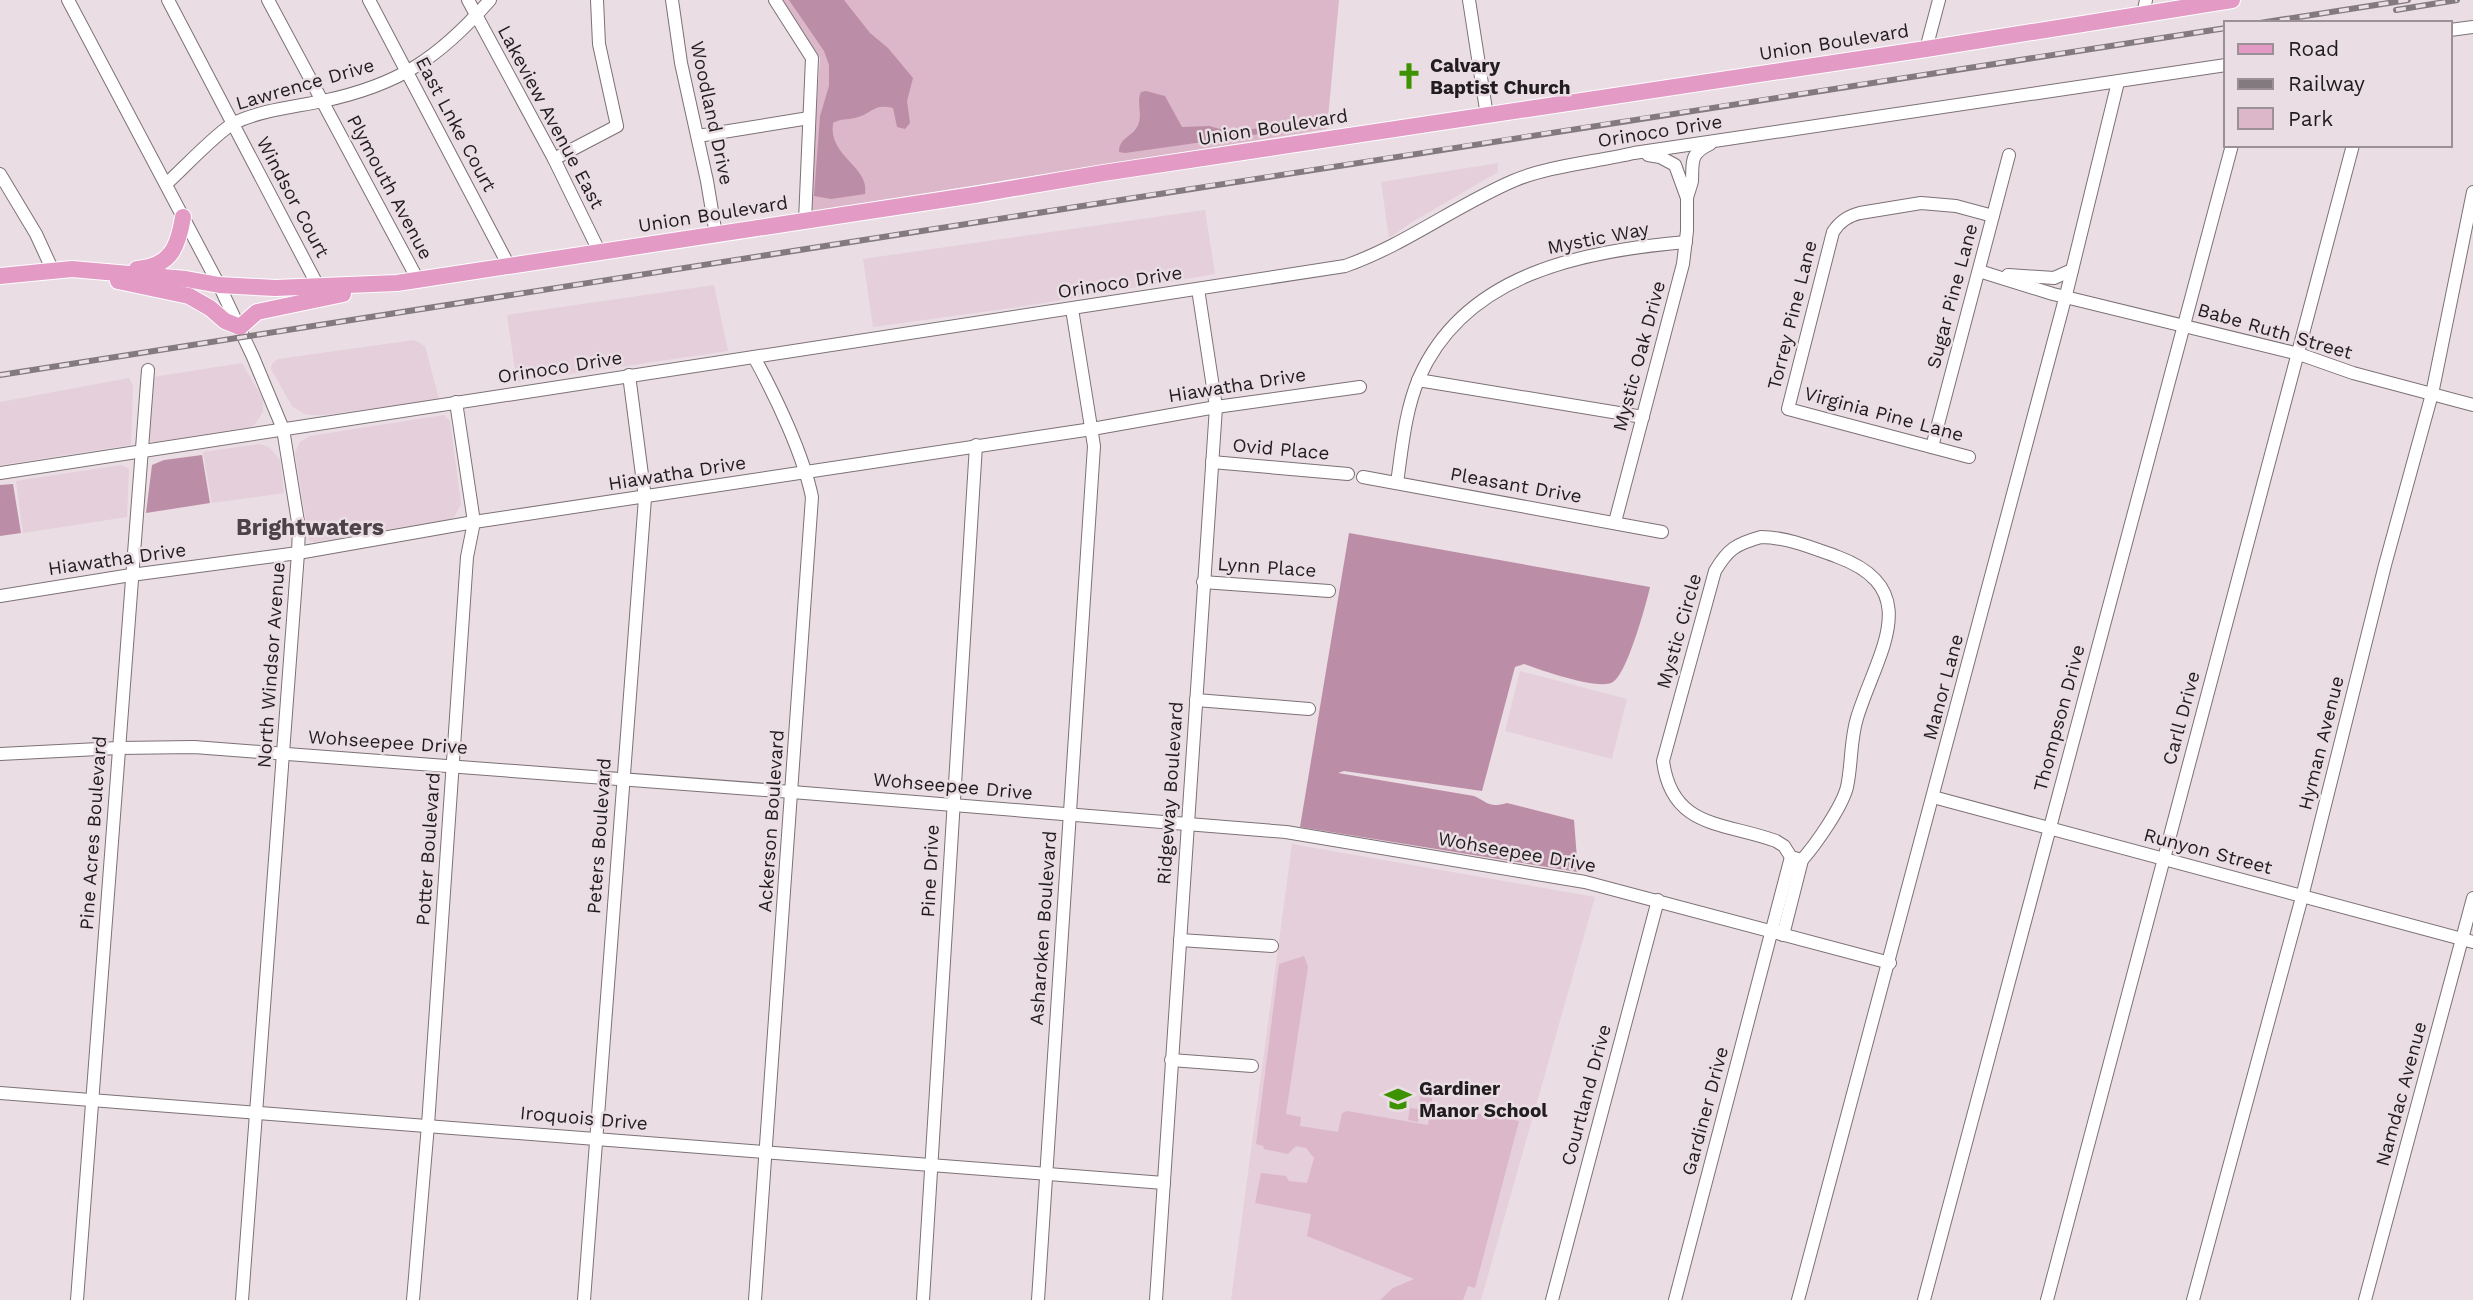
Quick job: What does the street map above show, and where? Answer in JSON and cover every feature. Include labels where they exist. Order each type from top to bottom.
[{"type":"main road","name":"Union Boulevard","points":[[219,285],[319,288],[397,283],[1926,49],[2144,7],[2232,0]]},
{"type":"main road","points":[[98,273],[153,268],[165,260],[179,243],[183,217]]},
{"type":"main road","points":[[72,270],[189,296],[210,308],[225,321],[240,327],[257,312],[397,283]]},
{"type":"main road","points":[[0,276],[72,270],[186,279],[219,285]]},
{"type":"street","name":"North Windsor Avenue","points":[[68,0],[240,327],[284,429],[299,528],[242,1300]]},
{"type":"street","name":"Windsor Court","points":[[168,0],[319,288]]},
{"type":"street","name":"Plymouth Avenue","points":[[268,0],[418,280]]},
{"type":"street","name":"East Lnke Court","points":[[369,0],[509,266]]},
{"type":"street","name":"Lakeview Avenue East","points":[[468,0],[554,159],[600,253]]},
{"type":"street","name":"Lawrence Drive","points":[[166,184],[233,124],[287,107],[352,94],[408,73],[456,36],[490,0]]},
{"type":"street","points":[[554,159],[617,126],[599,44],[597,0]]},
{"type":"street","name":"Woodland Drive","points":[[672,0],[681,63],[716,234]]},
{"type":"street","points":[[775,0],[812,58],[805,221]]},
{"type":"street","points":[[1469,0],[1487,116]]},
{"type":"street","points":[[1926,49],[1939,0]]},
{"type":"street","points":[[2452,30],[2473,27]]},
{"type":"street","name":"Orinoco Drive","points":[[0,473],[1345,266],[1375,255],[1515,180],[1634,153],[2224,65]]},
{"type":"street","name":"Manor Lane","points":[[1798,1300],[2066,295],[2118,82]]},
{"type":"street","points":[[698,136],[809,118]]},
{"type":"street","name":"Mystic Oak Drive","points":[[1615,522],[1683,264],[1687,198],[1692,181],[1691,161],[1700,149],[1715,141]]},
{"type":"street","name":"Thompson Drive","points":[[1924,1300],[2231,147]]},
{"type":"street","name":"Carll Drive","points":[[2047,1300],[2352,147]]},
{"type":"street","name":"Mystic Oak Drive","points":[[1634,153],[1660,157],[1675,164],[1687,198]]},
{"type":"street","name":"Sugar Pine Lane","points":[[1932,447],[1983,272],[1993,216],[2009,155]]},
{"type":"street","points":[[0,174],[36,234],[53,271]]},
{"type":"street","name":"Hyman Avenue","points":[[2193,1300],[2302,897],[2385,565],[2432,394],[2473,192]]},
{"type":"street","name":"Torrey Pine Lane","points":[[1788,409],[1833,232],[1844,219],[1860,213],[1921,203],[1956,206],[1993,216]]},
{"type":"street","name":"Mystic Way","points":[[1397,483],[1406,421],[1418,380],[1447,333],[1474,305],[1506,284],[1560,264],[1686,242]]},
{"type":"street","points":[[1983,272],[2054,278],[2072,270]]},
{"type":"street","name":"Babe Ruth Street","points":[[1983,272],[2032,288],[2299,354],[2353,373],[2473,405]]},
{"type":"street","name":"Ridgeway Boulevard","points":[[1156,1300],[1216,407],[1198,289]]},
{"type":"street","name":"Asharoken Boulevard","points":[[1038,1300],[1094,446],[1072,309]]},
{"type":"street","name":"Ackerson Boulevard","points":[[754,357],[807,473],[812,497],[755,1300]]},
{"type":"street","name":"Pine Acres Boulevard","points":[[77,1300],[148,370]]},
{"type":"street","name":"Peters Boulevard","points":[[584,1300],[645,498],[629,375]]},
{"type":"street","points":[[1418,380],[1643,417]]},
{"type":"street","name":"Hiawatha Drive","points":[[0,596],[298,553],[474,522],[1360,387]]},
{"type":"street","name":"Potter Boulevard","points":[[412,1300],[428,1125],[467,557],[474,522],[456,402]]},
{"type":"street","name":"Virginia Pine Lane","points":[[1788,409],[1969,457]]},
{"type":"street","name":"Pine Drive","points":[[923,1300],[976,445]]},
{"type":"street","name":"Ovid Place","points":[[1212,462],[1348,474]]},
{"type":"street","name":"Pleasant Drive","points":[[1363,477],[1662,532]]},
{"type":"street","name":"Mystic Circle","points":[[1778,933],[1797,858],[1813,847],[1847,786],[1852,735],[1887,634],[1890,614],[1885,592],[1860,565],[1778,537],[1761,537],[1742,542],[1727,552],[1715,571],[1663,761],[1673,796],[1685,809],[1700,818],[1776,841],[1797,858]]},
{"type":"street","name":"Lynn Place","points":[[1203,582],[1329,591]]},
{"type":"street","points":[[1196,700],[1309,709]]},
{"type":"street","name":"Wohseepee Drive","points":[[0,754],[194,747],[1286,832],[1585,882],[1890,963]]},
{"type":"street","name":"Runyon Street","points":[[1934,797],[2049,830],[2468,940]]},
{"type":"street","name":"Namdac Avenue","points":[[2365,1300],[2468,940],[2473,898]]},
{"type":"street","name":"Courtland Drive","points":[[1552,1300],[1658,900]]},
{"type":"street","name":"Gardiner Drive","points":[[1675,1300],[1778,933]]},
{"type":"street","points":[[1180,940],[1272,946]]},
{"type":"street","points":[[1171,1060],[1252,1066]]},
{"type":"street","name":"Iroquois Drive","points":[[0,1093],[1164,1183]]},
{"type":"shaded area","points":[[789,0],[844,0],[870,33],[888,48],[913,78],[907,101],[910,123],[905,129],[897,127],[893,108],[886,107],[833,123],[833,135],[837,145],[861,176],[865,184],[865,194],[831,199],[814,196],[820,116],[829,86],[829,65],[824,51]]},
{"type":"shaded area","points":[[1141,92],[1165,96],[1182,127],[1209,126],[1227,131],[1281,124],[1289,128],[1119,152],[1121,143],[1138,125],[1139,100]]},
{"type":"shaded area","points":[[1498,163],[1498,172],[1389,238],[1381,182]]},
{"type":"shaded area","points":[[1205,210],[1215,274],[1025,306],[873,327],[863,259]]},
{"type":"shaded area","points":[[714,285],[728,351],[517,382],[507,315]]},
{"type":"shaded area","points":[[414,340],[425,346],[439,399],[324,415],[304,414],[292,406],[271,369],[278,359]]},
{"type":"shaded area","points":[[242,363],[263,399],[263,412],[255,424],[154,442],[147,440],[153,377]]},
{"type":"shaded area","points":[[129,378],[133,386],[131,445],[0,465],[0,402]]},
{"type":"shaded area","points":[[444,415],[450,421],[461,504],[454,517],[314,542],[309,540],[295,453],[300,442],[310,436]]},
{"type":"shaded area","points":[[260,444],[269,447],[280,460],[284,493],[212,503],[203,452]]},
{"type":"shaded area","points":[[202,455],[210,503],[146,513],[152,465],[164,460]]},
{"type":"shaded area","points":[[121,465],[129,469],[127,517],[23,533],[16,481]]},
{"type":"shaded area","points":[[13,484],[21,533],[0,536],[0,485]]},
{"type":"shaded area","points":[[1349,533],[1650,587],[1630,653],[1613,682],[1596,684],[1570,679],[1524,664],[1515,667],[1482,791],[1344,771],[1338,773],[1474,796],[1493,805],[1507,803],[1574,820],[1578,872],[1300,827]]},
{"type":"shaded area","points":[[1520,671],[1627,699],[1612,759],[1505,731]]},
{"type":"shaded area","name":"Gardiner Manor School","points":[[1292,844],[1595,897],[1481,1300],[1231,1300]]},
{"type":"green space","points":[[783,0],[1339,0],[1327,129],[809,212],[820,58]]},
{"type":"green space","points":[[1304,956],[1308,967],[1286,1114],[1301,1117],[1300,1126],[1338,1132],[1342,1113],[1347,1111],[1428,1125],[1430,1114],[1419,1112],[1418,1122],[1408,1120],[1410,1108],[1418,1109],[1421,1092],[1433,1093],[1431,1107],[1519,1121],[1475,1288],[1468,1286],[1463,1300],[1380,1300],[1393,1288],[1414,1279],[1307,1236],[1311,1214],[1255,1203],[1261,1173],[1286,1176],[1289,1181],[1307,1183],[1314,1158],[1306,1148],[1296,1146],[1288,1154],[1264,1149],[1256,1144],[1279,964]]},
{"type":"railway","points":[[2273,21],[2408,0]]},
{"type":"railway","points":[[2396,10],[2457,0]]},
{"type":"railway","points":[[0,375],[2224,28]]},
{"type":"place","name":"Calvary Baptist Church","points":[[1409,76]]},
{"type":"place","name":"Gardiner Manor School","points":[[1398,1099]]},
{"type":"district","name":"Brightwaters","points":[[310,527]]}]
